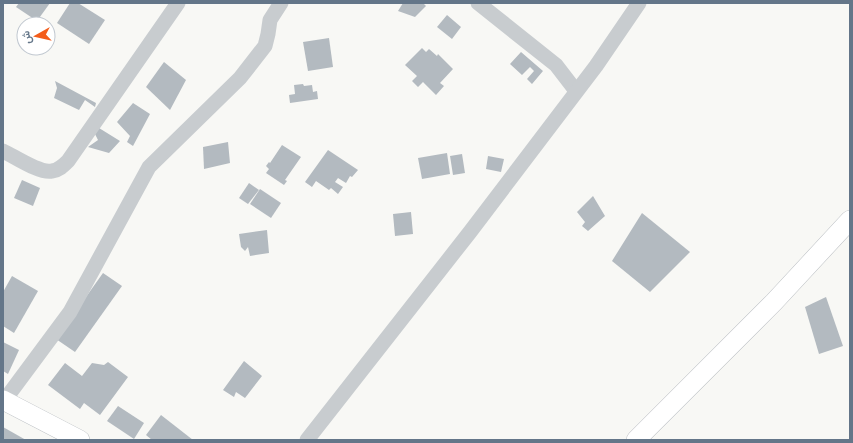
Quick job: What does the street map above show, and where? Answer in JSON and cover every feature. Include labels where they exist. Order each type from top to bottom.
[{"type":"main road","points":[[636,440],[774,302],[850,220]]},
{"type":"main road","points":[[4,400],[80,440]]},
{"type":"street","points":[[3,151],[40,170],[51,172],[61,168],[68,161],[178,3]]},
{"type":"street","points":[[4,400],[70,312],[149,167],[240,78],[265,46],[270,20],[281,3]]},
{"type":"street","points":[[478,3],[556,65],[576,91]]},
{"type":"street","points":[[307,440],[461,244],[576,91],[639,3]]},
{"type":"building","points":[[19,3],[50,3],[41,16],[30,16],[16,7]]},
{"type":"building","points":[[70,3],[78,3],[105,20],[89,44],[57,23]]},
{"type":"building","points":[[403,3],[423,3],[426,6],[415,17],[398,11]]},
{"type":"building","points":[[447,15],[461,27],[452,39],[437,27]]},
{"type":"building","points":[[329,38],[333,67],[308,71],[303,42]]},
{"type":"building","points":[[422,48],[426,52],[429,49],[437,56],[438,54],[453,69],[440,83],[444,86],[436,95],[423,82],[418,87],[412,81],[417,76],[405,65]]},
{"type":"building","points":[[521,52],[543,71],[532,84],[527,79],[534,71],[530,67],[522,75],[510,64]]},
{"type":"building","points":[[164,62],[186,80],[170,110],[146,87]]},
{"type":"building","points":[[55,81],[96,103],[95,107],[85,100],[79,110],[54,98],[57,88]]},
{"type":"building","points":[[303,84],[304,86],[312,85],[313,92],[317,91],[318,99],[290,103],[289,95],[295,94],[294,85]]},
{"type":"building","points":[[133,103],[150,114],[133,146],[127,142],[130,136],[117,122]]},
{"type":"building","points":[[99,128],[120,141],[109,153],[88,147],[98,140],[95,134]]},
{"type":"building","points":[[228,142],[230,163],[204,169],[203,147]]},
{"type":"building","points":[[282,145],[301,157],[285,180],[287,181],[284,185],[266,173],[269,169],[266,166],[269,162],[270,163]]},
{"type":"building","points":[[328,150],[358,170],[352,177],[350,176],[346,183],[338,178],[335,182],[343,187],[338,194],[331,188],[329,190],[316,181],[312,187],[305,182]]},
{"type":"building","points":[[447,153],[450,174],[422,179],[418,158]]},
{"type":"building","points":[[462,154],[465,173],[453,175],[450,156]]},
{"type":"building","points":[[488,156],[504,159],[501,172],[486,169]]},
{"type":"building","points":[[22,180],[40,188],[33,206],[14,198]]},
{"type":"building","points":[[249,183],[259,190],[248,204],[239,198]]},
{"type":"building","points":[[260,189],[281,203],[271,218],[250,204]]},
{"type":"building","points":[[593,196],[605,216],[588,231],[582,226],[585,222],[577,212]]},
{"type":"building","points":[[411,212],[413,234],[395,236],[393,214]]},
{"type":"building","points":[[642,213],[690,252],[650,292],[612,261]]},
{"type":"building","points":[[267,230],[269,253],[250,256],[248,247],[245,251],[241,247],[239,234]]},
{"type":"building","points":[[103,273],[122,286],[75,352],[56,339]]},
{"type":"building","points":[[12,276],[38,291],[14,333],[3,326],[3,292]]},
{"type":"building","points":[[826,297],[843,346],[819,354],[805,307]]},
{"type":"building","points":[[3,342],[19,350],[8,374],[3,371]]},
{"type":"building","points":[[244,361],[262,376],[245,398],[236,392],[234,397],[223,390]]},
{"type":"building","points":[[108,362],[128,377],[100,415],[84,403],[80,409],[48,385],[65,363],[82,376],[92,363],[104,365]]},
{"type":"building","points":[[118,406],[144,423],[134,439],[107,421]]},
{"type":"building","points":[[161,415],[193,440],[152,440],[146,435]]},
{"type":"building","points":[[3,427],[26,440],[3,440]]}]
